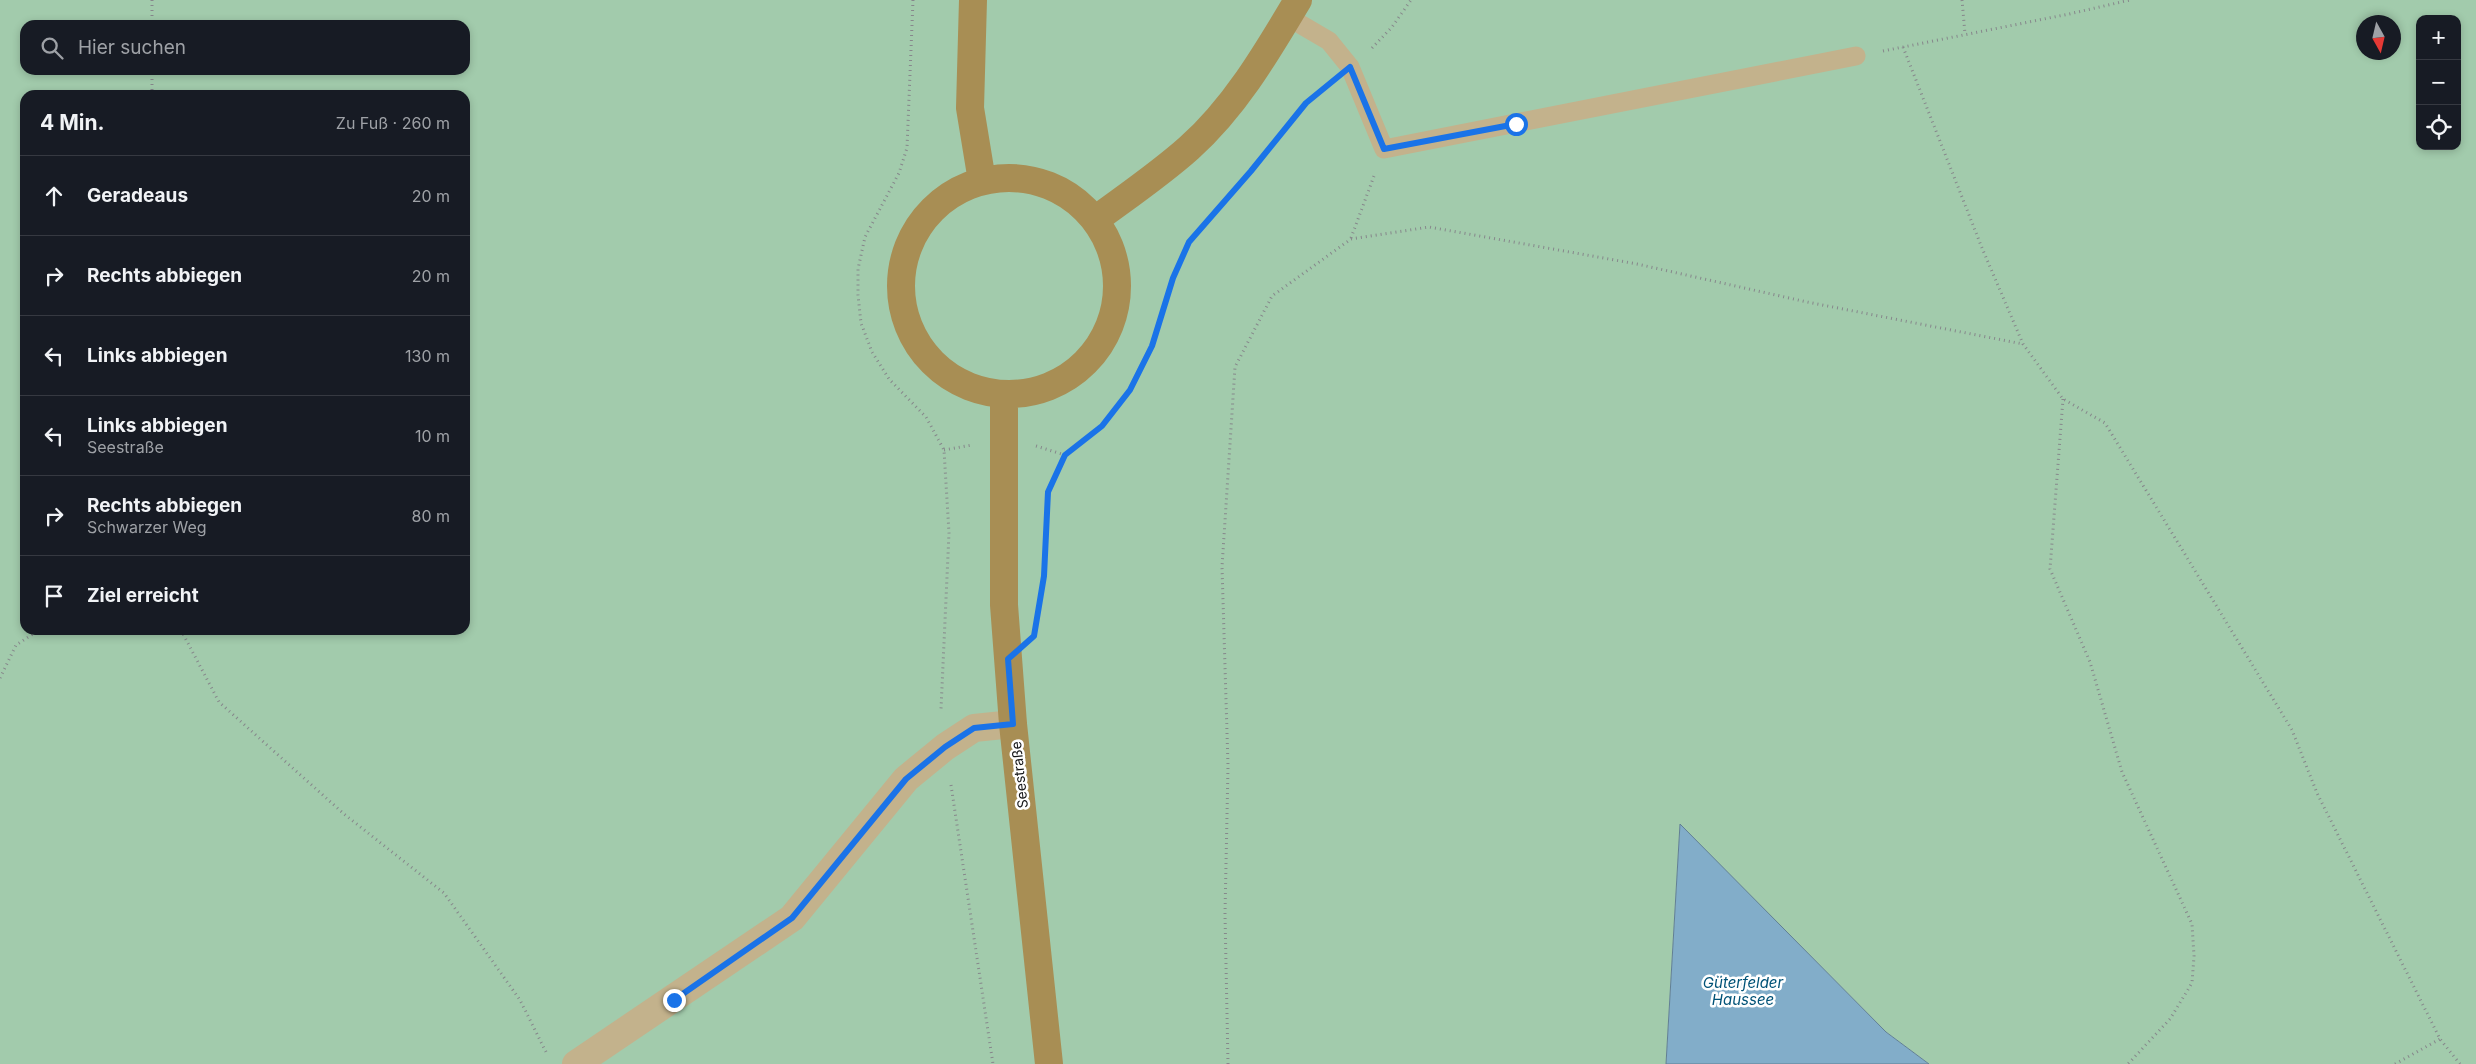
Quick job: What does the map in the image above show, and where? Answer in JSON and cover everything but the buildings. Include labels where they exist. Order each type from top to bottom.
[{"type":"main road","points":[[973,0],[970,108],[982,181]]},
{"type":"main road","points":[[1095,220],[1189,148],[1210,127],[1243,86],[1293,8]]},
{"type":"main road","points":[[1013,178],[1044,184],[1072,198],[1095,220],[1110,247],[1117,277],[1115,307],[1106,336],[1087,361],[1063,380],[1034,392],[1004,394],[974,388],[947,375],[924,354],[909,327],[901,298],[902,267],[912,238],[930,213],[953,193],[982,181],[1013,178]]},
{"type":"main road","name":"Seestraße","points":[[1004,394],[1004,605],[1013,724],[1049,1064]]},
{"type":"street","points":[[576,1064],[792,918],[906,779],[945,747],[974,728],[1013,724]]},
{"type":"lane","points":[[1293,8],[1329,41],[1350,67],[1384,149],[1856,56]]},
{"type":"path","points":[[152,0],[152,20]]},
{"type":"path","points":[[913,0],[907,148],[899,173],[865,237],[858,269],[858,295],[866,339],[879,365],[896,388],[929,421],[944,450],[949,533],[941,704],[945,747],[993,1064]]},
{"type":"path","points":[[1038,610],[1044,576],[1048,492],[1065,455],[1102,426],[1130,390],[1152,346],[1173,278],[1189,242],[1251,171],[1306,103],[1366,55],[1392,27],[1411,0]]},
{"type":"path","points":[[1962,0],[1965,34]]},
{"type":"path","points":[[1856,56],[2130,0]]},
{"type":"path","points":[[1903,47],[2022,344],[2063,399],[2105,423],[2292,730],[2317,793],[2440,1039],[2460,1064]]},
{"type":"path","points":[[152,75],[152,90]]},
{"type":"path","points":[[1351,239],[1384,149]]},
{"type":"path","points":[[1228,1064],[1225,914],[1228,766],[1222,567],[1235,367],[1272,296],[1351,239],[1429,227],[1637,264],[1807,302],[2022,344]]},
{"type":"path","points":[[2063,399],[2050,569],[2090,662],[2122,772],[2192,924],[2194,956],[2192,983],[2170,1019],[2128,1064]]},
{"type":"path","points":[[944,450],[969,445]]},
{"type":"path","points":[[1035,446],[1065,455]]},
{"type":"path","points":[[0,678],[16,645],[31,635]]},
{"type":"path","points":[[184,635],[218,702],[344,814],[444,893],[520,1000],[548,1056]]},
{"type":"path","points":[[2395,1064],[2440,1039]]},
{"type":"green space","points":[[0,0],[2476,0],[2476,1064],[1929,1064],[1886,1032],[1680,825],[1666,1064],[0,1064]]},
{"type":"water","name":"Güterfelder Haussee","points":[[1680,824],[1886,1032],[1929,1064],[1666,1064]]},
{"type":"route","points":[[674,1000],[792,918],[906,779],[945,747],[974,728],[1013,724],[1008,659],[1034,636],[1044,576],[1048,492],[1065,455],[1102,426],[1119,408],[1130,390],[1141,371],[1159,329],[1179,260],[1189,242],[1251,171],[1306,103],[1350,67],[1384,149],[1516,124]]}]
